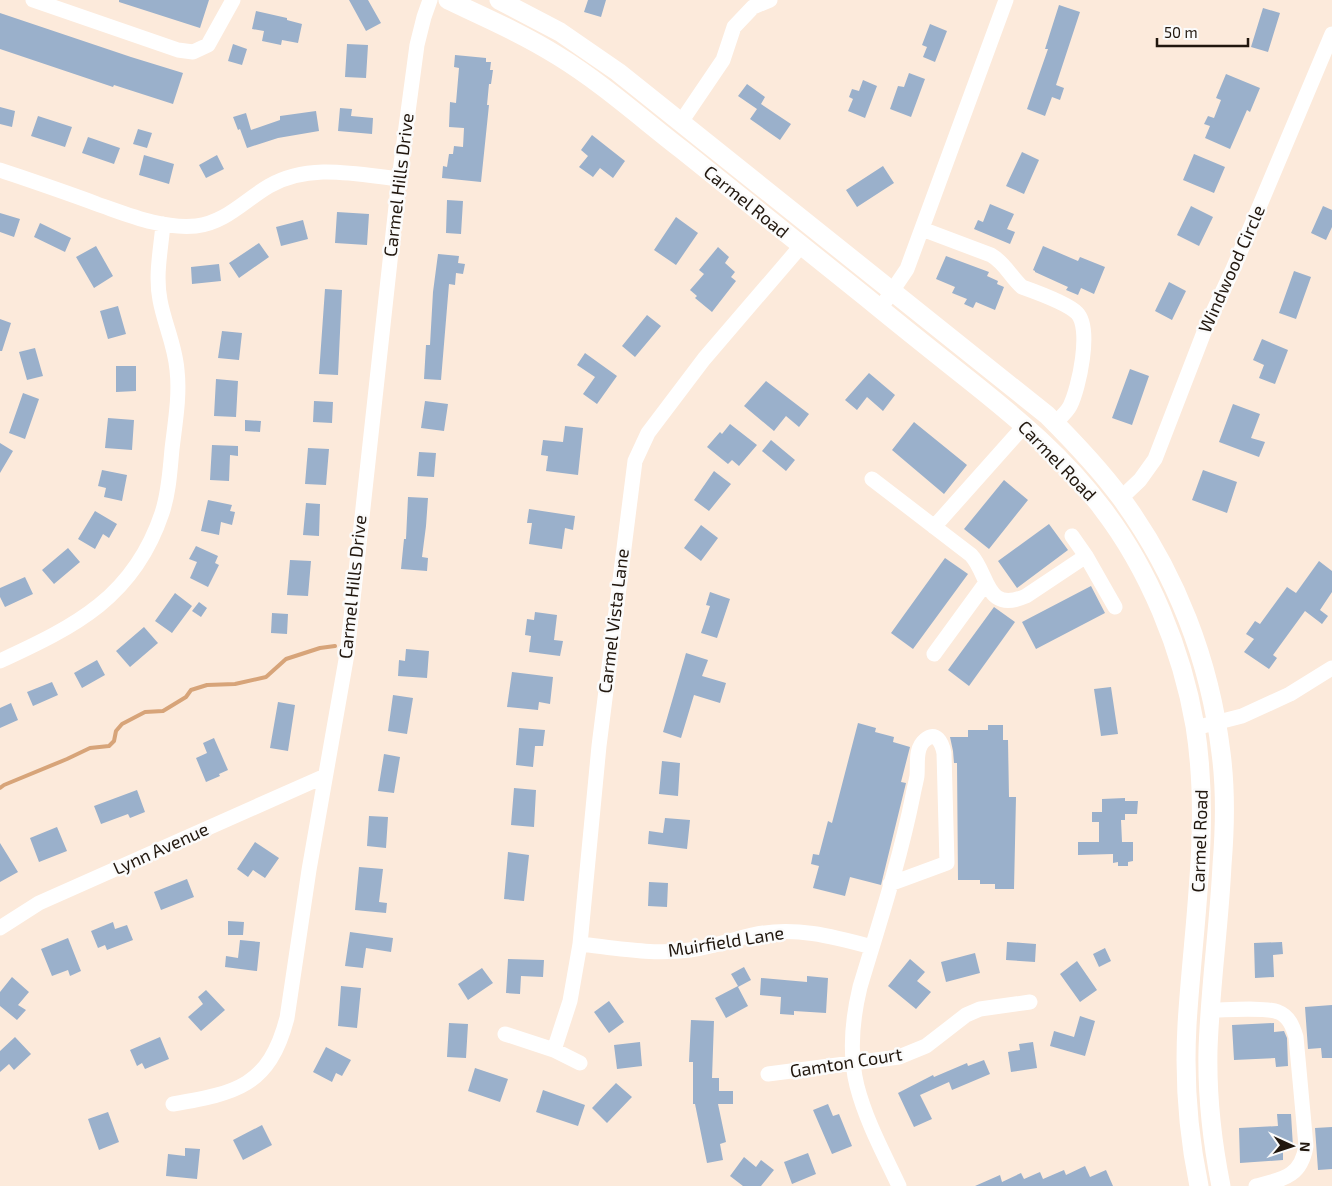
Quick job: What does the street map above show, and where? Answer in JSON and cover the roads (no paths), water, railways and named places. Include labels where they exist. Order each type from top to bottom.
[{"type":"main road","name":"Carmel Road","points":[[448,0],[533,41],[582,72],[1025,426],[1064,463],[1105,510],[1157,602],[1181,664],[1190,698],[1195,728],[1201,781],[1202,834],[1187,1025],[1186,1069],[1192,1143],[1199,1186]]},
{"type":"main road","name":"Carmel Road","points":[[511,2],[595,54],[1047,415],[1100,471],[1121,498],[1152,546],[1179,599],[1201,657],[1222,755],[1225,821],[1208,1052],[1211,1127],[1221,1186]]},
{"type":"street","points":[[33,0],[178,50],[193,52],[208,45],[232,0]]},
{"type":"street","name":"Carmel Hills Drive","points":[[173,1104],[215,1096],[234,1090],[261,1072],[276,1052],[287,1018],[309,870],[351,626],[362,508],[399,179],[417,45],[430,0]]},
{"type":"street","points":[[680,122],[723,60],[734,27],[753,7],[770,0]]},
{"type":"street","points":[[880,309],[907,269],[1006,0]]},
{"type":"street","name":"Windwood Circle","points":[[1121,498],[1140,480],[1155,459],[1206,327],[1237,260],[1332,34]]},
{"type":"street","points":[[0,170],[149,221],[180,226],[198,226],[220,219],[269,186],[284,179],[303,174],[334,172],[399,179]]},
{"type":"street","points":[[0,661],[55,635],[98,608],[132,572],[147,549],[163,511],[168,486],[178,392],[173,345],[160,301],[158,282],[163,224]]},
{"type":"street","points":[[922,229],[999,259],[1022,286],[1071,308],[1079,314],[1084,336],[1078,378],[1069,408],[1055,423]]},
{"type":"street","name":"Carmel Vista Lane","points":[[554,1050],[570,1001],[580,944],[599,746],[635,461],[648,433],[704,359],[801,246]]},
{"type":"street","points":[[934,527],[1025,426]]},
{"type":"street","points":[[872,479],[975,560],[991,592],[999,598],[1017,600],[1026,596],[1086,556]]},
{"type":"street","points":[[1072,536],[1086,556],[1115,607]]},
{"type":"street","points":[[934,654],[986,584]]},
{"type":"street","points":[[1195,728],[1242,716],[1290,694],[1332,668]]},
{"type":"street","points":[[890,884],[947,863],[944,753],[939,738],[927,738],[920,744],[917,777],[908,818],[854,1012],[853,1064],[857,1086],[865,1109],[899,1186]]},
{"type":"street","name":"Lynn Avenue","points":[[0,928],[39,903],[325,776]]},
{"type":"street","name":"Muirfield Lane","points":[[580,944],[649,952],[689,950],[752,935],[790,931],[826,935],[872,947]]},
{"type":"street","name":"Gamton Court","points":[[768,1074],[899,1057],[926,1046],[966,1015],[980,1009],[1030,1002]]},
{"type":"street","points":[[1210,1010],[1267,1010],[1278,1012],[1290,1022],[1296,1037],[1306,1146],[1304,1158],[1297,1170],[1286,1178],[1256,1186]]},
{"type":"street","points":[[505,1034],[554,1050],[580,1063]]},
{"type":"waterway","points":[[0,788],[90,748],[109,746],[114,741],[116,731],[122,724],[145,712],[163,711],[186,697],[191,690],[207,685],[235,684],[266,677],[286,659],[320,648],[335,646]]}]
